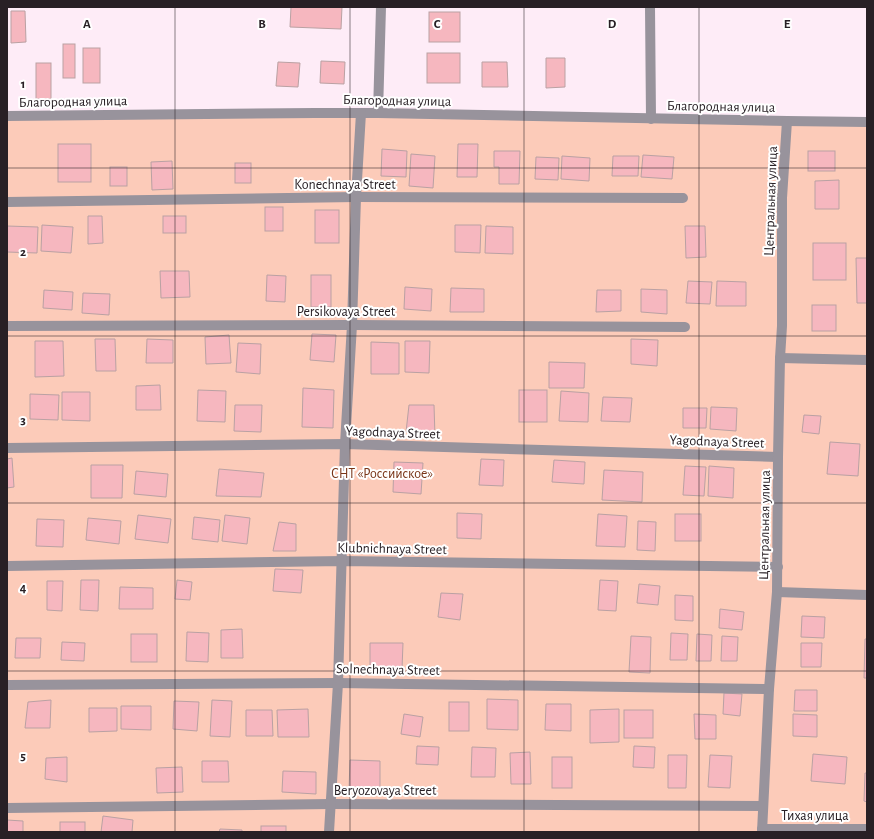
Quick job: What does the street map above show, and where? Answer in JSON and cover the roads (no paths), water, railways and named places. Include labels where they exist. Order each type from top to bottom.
[{"type":"street","points":[[378,113],[381,7]]},
{"type":"street","points":[[650,7],[651,119]]},
{"type":"street","points":[[329,832],[338,683],[346,444],[361,113]]},
{"type":"street","name":"Благородная улица","points":[[7,116],[378,113],[867,122]]},
{"type":"street","name":"Центральная улица","points":[[762,830],[769,689],[778,567],[778,457],[782,326],[782,198],[786,121]]},
{"type":"street","name":"Konechnaya Street","points":[[7,202],[356,197],[683,198]]},
{"type":"street","name":"Persikovaya Street","points":[[7,326],[352,324],[685,327]]},
{"type":"street","points":[[780,358],[867,360]]},
{"type":"street","name":"Yagodnaya Street","points":[[7,448],[346,444],[778,457]]},
{"type":"street","name":"Klubnichnaya Street","points":[[7,566],[343,561],[778,567]]},
{"type":"street","points":[[777,592],[867,595]]},
{"type":"street","name":"Solnechnaya Street","points":[[7,685],[338,683],[769,689]]},
{"type":"street","name":"Beryozovaya Street","points":[[7,808],[330,804],[763,806]]},
{"type":"street","name":"Тихая улица","points":[[762,830],[867,829]]},
{"type":"park label","name":"СНТ «Российское»","points":[[382,473]]}]
